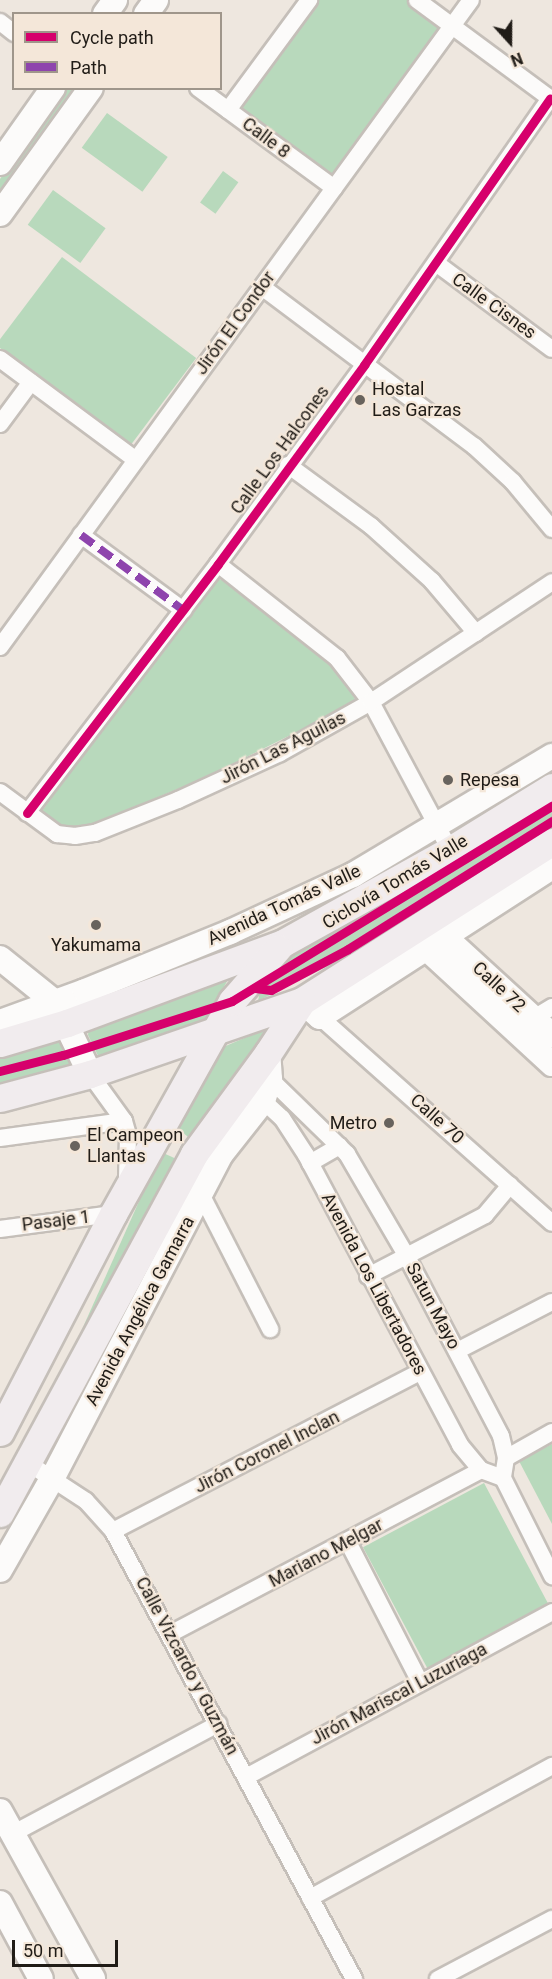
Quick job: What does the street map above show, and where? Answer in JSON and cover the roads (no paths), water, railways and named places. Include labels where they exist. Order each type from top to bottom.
[{"type":"main road","name":"Avenida Tomás Valle","points":[[0,1043],[61,1013],[283,943],[450,850],[552,787]]},
{"type":"main road","points":[[0,1098],[90,1074],[216,1032],[311,1009],[552,842]]},
{"type":"main road","points":[[0,1432],[112,1214],[232,1001],[283,943]]},
{"type":"main road","name":"Avenida Angélica Gamarra","points":[[0,1513],[194,1154],[213,1147],[311,1009]]},
{"type":"street","points":[[228,110],[309,0]]},
{"type":"street","points":[[417,0],[551,99]]},
{"type":"street","name":"Jirón El Condor","points":[[0,647],[471,0]]},
{"type":"street","points":[[0,163],[51,90]]},
{"type":"street","points":[[0,214],[90,90]]},
{"type":"street","name":"Calle 8","points":[[201,90],[334,188]]},
{"type":"street","name":"Calle Los Halcones","points":[[27,813],[218,564],[288,465],[364,365],[551,99]]},
{"type":"street","name":"Calle Cisnes","points":[[436,263],[552,349]]},
{"type":"street","points":[[262,287],[474,446],[513,482],[552,530]]},
{"type":"street","points":[[0,359],[136,460]]},
{"type":"street","points":[[0,424],[31,382]]},
{"type":"street","points":[[288,465],[371,526],[432,581],[476,633]]},
{"type":"street","points":[[81,535],[183,610]]},
{"type":"street","points":[[218,564],[328,649],[371,702],[450,850]]},
{"type":"street","name":"Jirón Las Aguilas","points":[[0,792],[57,834],[75,836],[95,832],[178,800],[280,753],[371,702],[552,582]]},
{"type":"street","name":"Avenida Tomás Valle","points":[[0,1022],[61,1013],[353,875],[437,827],[552,756]]},
{"type":"street","points":[[311,1009],[436,943],[552,867]]},
{"type":"street","points":[[436,943],[533,1018],[552,1064]]},
{"type":"street","points":[[0,958],[61,1013],[90,1074],[124,1121],[128,1135],[129,1163],[126,1190]]},
{"type":"street","name":"Calle 70","points":[[311,1009],[552,1223]]},
{"type":"street","name":"Calle 72","points":[[533,1018],[552,1035]]},
{"type":"street","name":"Satun Mayo","points":[[261,1077],[340,1146],[406,1255],[501,1436],[506,1458],[503,1478]]},
{"type":"street","name":"Avenida Los Libertadores","points":[[261,1077],[282,1118],[310,1163],[368,1276],[460,1445],[481,1470],[503,1478]]},
{"type":"street","points":[[0,1138],[124,1121]]},
{"type":"street","points":[[310,1163],[340,1146]]},
{"type":"street","name":"Avenida Angélica Gamarra","points":[[0,1570],[52,1479],[201,1194],[213,1147]]},
{"type":"street","points":[[368,1276],[485,1215],[510,1185]]},
{"type":"street","points":[[201,1194],[270,1329]]},
{"type":"street","name":"Pasaje 1","points":[[0,1228],[112,1214]]},
{"type":"street","points":[[458,1351],[552,1302]]},
{"type":"street","name":"Jirón Coronel Inclan","points":[[113,1531],[420,1372]]},
{"type":"street","points":[[506,1458],[552,1432]]},
{"type":"street","name":"Calle Vizcardo y Guzmán","points":[[28,1463],[86,1501],[113,1531],[354,1979]]},
{"type":"street","name":"Mariano Melgar","points":[[170,1634],[481,1470]]},
{"type":"street","points":[[503,1478],[552,1576]]},
{"type":"street","points":[[348,1542],[420,1682]]},
{"type":"street","name":"Jirón Mariscal Luzuriaga","points":[[246,1777],[552,1612]]},
{"type":"street","points":[[12,1834],[218,1724]]},
{"type":"street","points":[[310,1898],[552,1766]]},
{"type":"street","points":[[0,1811],[93,1979]]},
{"type":"street","points":[[0,1903],[34,1977]]},
{"type":"street","points":[[438,1979],[552,1919]]},
{"type":"place","name":"Hostal Las Garzas","points":[[360,400]]},
{"type":"place","name":"Repesa","points":[[448,780]]},
{"type":"place","name":"Yakumama","points":[[96,925]]},
{"type":"place","name":"Metro","points":[[389,1123]]},
{"type":"place","name":"El Campeon Llantas","points":[[75,1146]]}]
